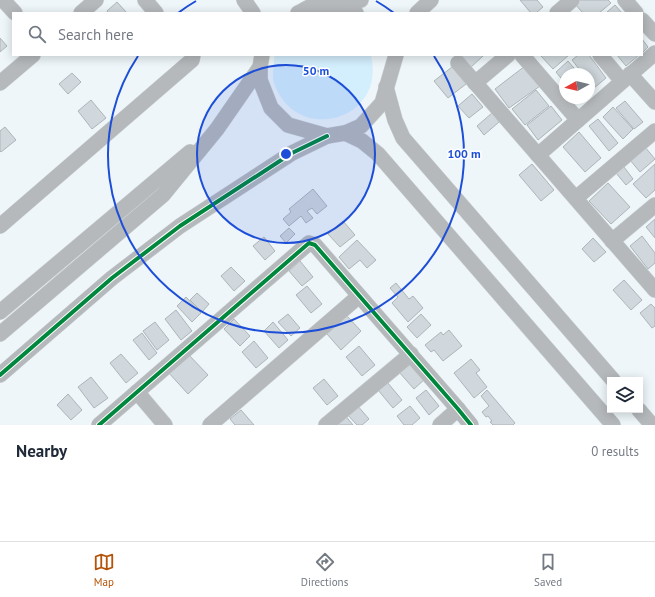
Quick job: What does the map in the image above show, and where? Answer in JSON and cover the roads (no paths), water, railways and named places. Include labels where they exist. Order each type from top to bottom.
[{"type":"street","points":[[3,0],[14,12]]},
{"type":"street","points":[[82,12],[96,0]]},
{"type":"street","points":[[145,0],[155,12]]},
{"type":"street","points":[[244,0],[252,12]]},
{"type":"street","points":[[295,0],[312,6],[330,5],[350,10],[359,3]]},
{"type":"street","points":[[419,12],[431,0]]},
{"type":"street","points":[[560,12],[572,0]]},
{"type":"street","points":[[625,0],[635,12]]},
{"type":"street","points":[[300,12],[312,6]]},
{"type":"street","points":[[643,21],[655,34]]},
{"type":"street","points":[[538,155],[655,53]]},
{"type":"street","points":[[0,83],[32,56]]},
{"type":"street","points":[[0,226],[192,60],[193,56]]},
{"type":"street","points":[[388,56],[390,73]]},
{"type":"street","points":[[0,374],[112,278],[180,226],[292,153],[327,136],[345,133],[361,126],[382,103],[396,56]]},
{"type":"street","points":[[476,83],[507,56]]},
{"type":"street","points":[[523,56],[578,120]]},
{"type":"street","points":[[601,56],[655,102]]},
{"type":"street","points":[[0,334],[164,195],[217,129],[261,61]]},
{"type":"street","points":[[261,61],[260,80],[271,108],[288,125],[327,136]]},
{"type":"street","points":[[458,63],[612,241],[653,285]]},
{"type":"street","points":[[386,87],[395,120],[403,138],[610,377]]},
{"type":"street","points":[[0,312],[217,129]]},
{"type":"street","points":[[576,198],[655,130]]},
{"type":"street","points":[[345,133],[362,141],[378,154],[613,425]]},
{"type":"street","points":[[612,241],[655,205]]},
{"type":"street","points":[[99,425],[309,243],[315,245],[411,354],[470,425]]},
{"type":"street","points":[[210,425],[359,296]]},
{"type":"street","points":[[326,425],[411,354]]},
{"type":"street","points":[[136,392],[165,425]]},
{"type":"street","points":[[440,425],[458,409]]},
{"type":"street","points":[[642,413],[652,425]]}]
